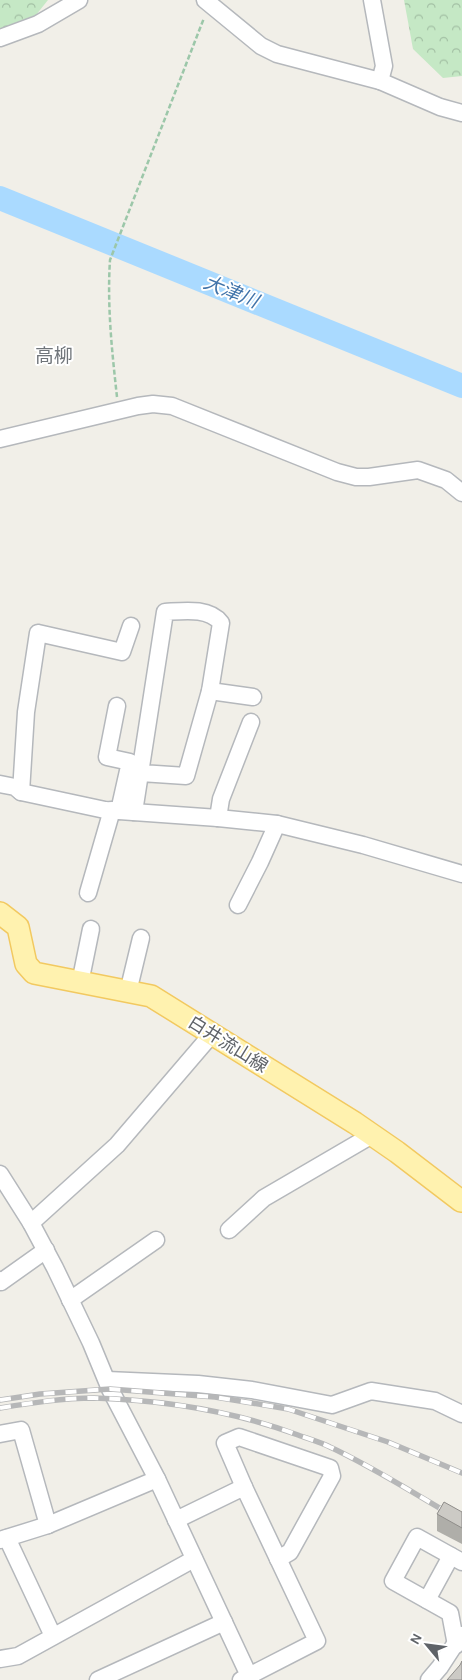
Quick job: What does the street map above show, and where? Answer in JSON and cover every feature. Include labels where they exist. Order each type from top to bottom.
[{"type":"main road","name":"白井流山線","points":[[0,913],[18,927],[26,964],[34,973],[150,996],[372,1135],[462,1200]]},
{"type":"street","points":[[0,38],[38,24],[79,0]]},
{"type":"street","points":[[372,0],[384,66],[380,81]]},
{"type":"street","points":[[207,2],[261,46],[277,54],[380,81],[440,107],[462,113]]},
{"type":"street","points":[[0,439],[154,404],[172,406],[338,472],[356,477],[369,477],[418,470],[446,480],[462,494]]},
{"type":"street","points":[[88,893],[122,811],[141,773],[165,612],[196,610],[216,617],[221,623],[210,691],[186,776],[141,773]]},
{"type":"street","points":[[21,792],[26,712],[38,632],[122,652],[131,626]]},
{"type":"street","points":[[210,691],[254,697]]},
{"type":"street","points":[[117,706],[107,757],[130,762],[122,811]]},
{"type":"street","points":[[218,818],[221,799],[252,722]]},
{"type":"street","points":[[0,784],[15,787],[21,792],[122,811],[277,824],[363,845],[462,874]]},
{"type":"street","points":[[238,905],[277,824]]},
{"type":"street","points":[[80,983],[91,929]]},
{"type":"street","points":[[128,992],[141,938]]},
{"type":"street","points":[[32,1223],[117,1145],[212,1034]]},
{"type":"street","points":[[229,1230],[264,1198],[372,1135]]},
{"type":"street","points":[[2,1180],[32,1223],[46,1250],[107,1380],[157,1479],[224,1622],[247,1679],[317,1641],[278,1559],[244,1487],[225,1442],[239,1437],[330,1468],[332,1476],[290,1552],[278,1559]]},
{"type":"street","points":[[70,1300],[156,1240]]},
{"type":"street","points":[[0,1280],[2,1282],[46,1250]]},
{"type":"street","points":[[107,1380],[198,1384],[252,1390],[332,1405],[371,1391],[435,1401],[462,1414]]},
{"type":"street","points":[[0,1434],[21,1430],[48,1525]]},
{"type":"street","points":[[53,1636],[4,1539],[48,1525],[157,1479]]},
{"type":"street","points":[[176,1520],[244,1487]]},
{"type":"street","points":[[427,1600],[456,1559],[417,1538],[393,1581],[427,1600],[456,1612],[459,1640],[429,1680]]},
{"type":"street","points":[[0,1659],[18,1656],[194,1559]]},
{"type":"street","points":[[98,1680],[224,1622]]},
{"type":"path","points":[[119,411],[113,362],[110,260],[207,2]]},
{"type":"green space","points":[[0,0],[48,0],[36,15],[0,29]]},
{"type":"green space","points":[[404,0],[462,0],[462,76],[443,78],[413,49]]},
{"type":"building","points":[[444,1502],[462,1512],[462,1528],[437,1514]]},
{"type":"building","points":[[462,1661],[462,1680],[447,1680],[460,1665]]},
{"type":"waterway","name":"大津川","points":[[0,198],[462,386]]},
{"type":"railway","points":[[0,1400],[40,1394],[110,1389],[215,1397],[288,1409],[388,1442],[462,1473]]},
{"type":"railway","points":[[0,1408],[71,1399],[120,1399],[198,1408],[248,1419],[318,1442],[347,1455],[462,1521]]},
{"type":"district","name":"高柳","points":[[54,356]]}]
